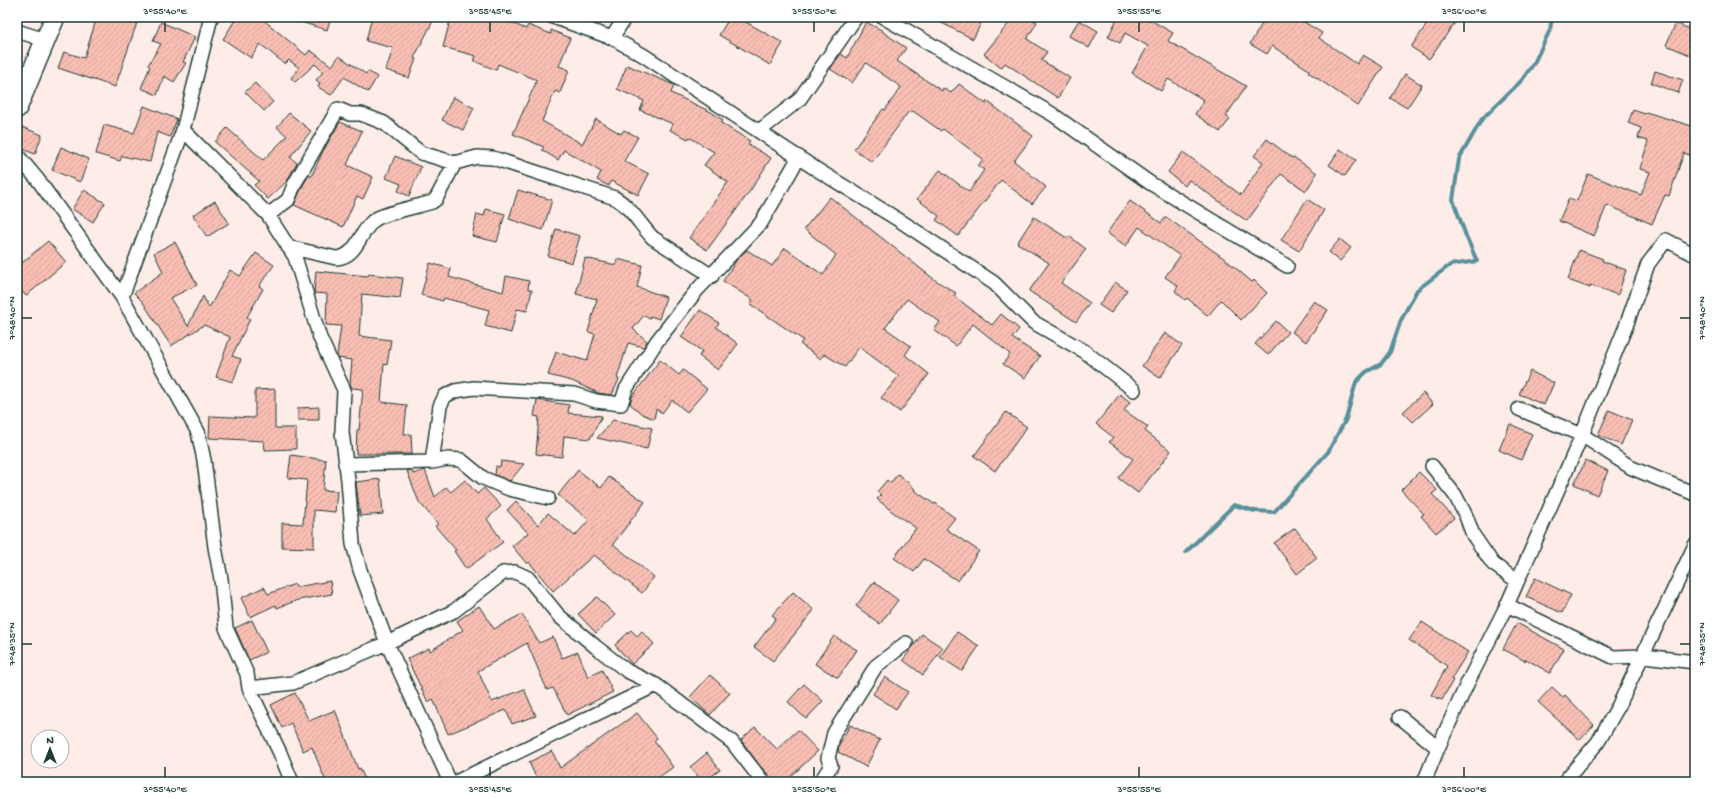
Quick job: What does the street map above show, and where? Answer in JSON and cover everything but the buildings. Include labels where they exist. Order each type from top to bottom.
[{"type":"street","points":[[17,108],[55,17]]},
{"type":"street","points":[[122,297],[183,130],[211,17]]},
{"type":"street","points":[[553,17],[612,38],[643,55],[994,283],[1033,322],[1084,351],[1134,390]]},
{"type":"street","points":[[612,38],[625,17]]},
{"type":"street","points":[[759,131],[799,100],[856,17]]},
{"type":"street","points":[[883,17],[1052,114],[1150,184],[1287,266]]},
{"type":"street","points":[[17,32],[45,40]]},
{"type":"street","points":[[268,215],[288,200],[295,183],[338,109],[350,114],[361,114],[384,123],[421,153],[456,163],[476,158],[493,158],[615,198],[626,204],[647,232],[654,238],[712,276]]},
{"type":"street","points":[[183,130],[268,215],[295,257],[320,338],[344,390],[342,432],[348,480],[353,544],[360,570],[387,643],[450,782]]},
{"type":"street","points":[[17,155],[42,186],[122,297],[198,432],[204,460],[215,546],[221,579],[226,628],[247,674],[249,688],[292,782]]},
{"type":"street","points":[[432,462],[440,406],[445,396],[455,391],[474,388],[574,394],[596,401],[621,404],[626,389],[657,341],[697,290],[761,223],[799,157]]},
{"type":"street","points":[[288,246],[336,258],[342,258],[350,254],[373,220],[432,202],[436,199],[456,163]]},
{"type":"street","points":[[1424,782],[1468,682],[1507,605],[1582,435],[1626,326],[1648,264],[1666,240],[1695,254]]},
{"type":"street","points":[[1519,409],[1582,435],[1632,468],[1695,494]]},
{"type":"street","points":[[345,464],[432,462],[448,459],[461,460],[483,478],[509,489],[548,498]]},
{"type":"street","points":[[1432,466],[1455,495],[1466,516],[1473,535],[1494,564],[1517,581]]},
{"type":"street","points":[[1564,782],[1598,742],[1623,699],[1695,545]]},
{"type":"street","points":[[249,688],[293,683],[387,643],[454,611],[503,574],[515,572],[528,578],[560,616],[596,647],[627,671],[656,685],[732,742],[763,782]]},
{"type":"street","points":[[1507,605],[1613,657],[1644,656],[1695,662]]},
{"type":"street","points":[[820,782],[831,766],[828,758],[834,733],[876,666],[906,643]]},
{"type":"street","points":[[456,782],[656,685]]},
{"type":"street","points":[[1400,717],[1438,748]]},
{"type":"waterway","points":[[1186,552],[1234,505],[1255,511],[1274,512],[1328,452],[1346,419],[1356,382],[1366,372],[1381,364],[1390,352],[1401,320],[1417,290],[1450,265],[1477,261],[1453,200],[1459,159],[1482,119],[1522,80],[1534,63],[1550,30],[1552,17]]}]
